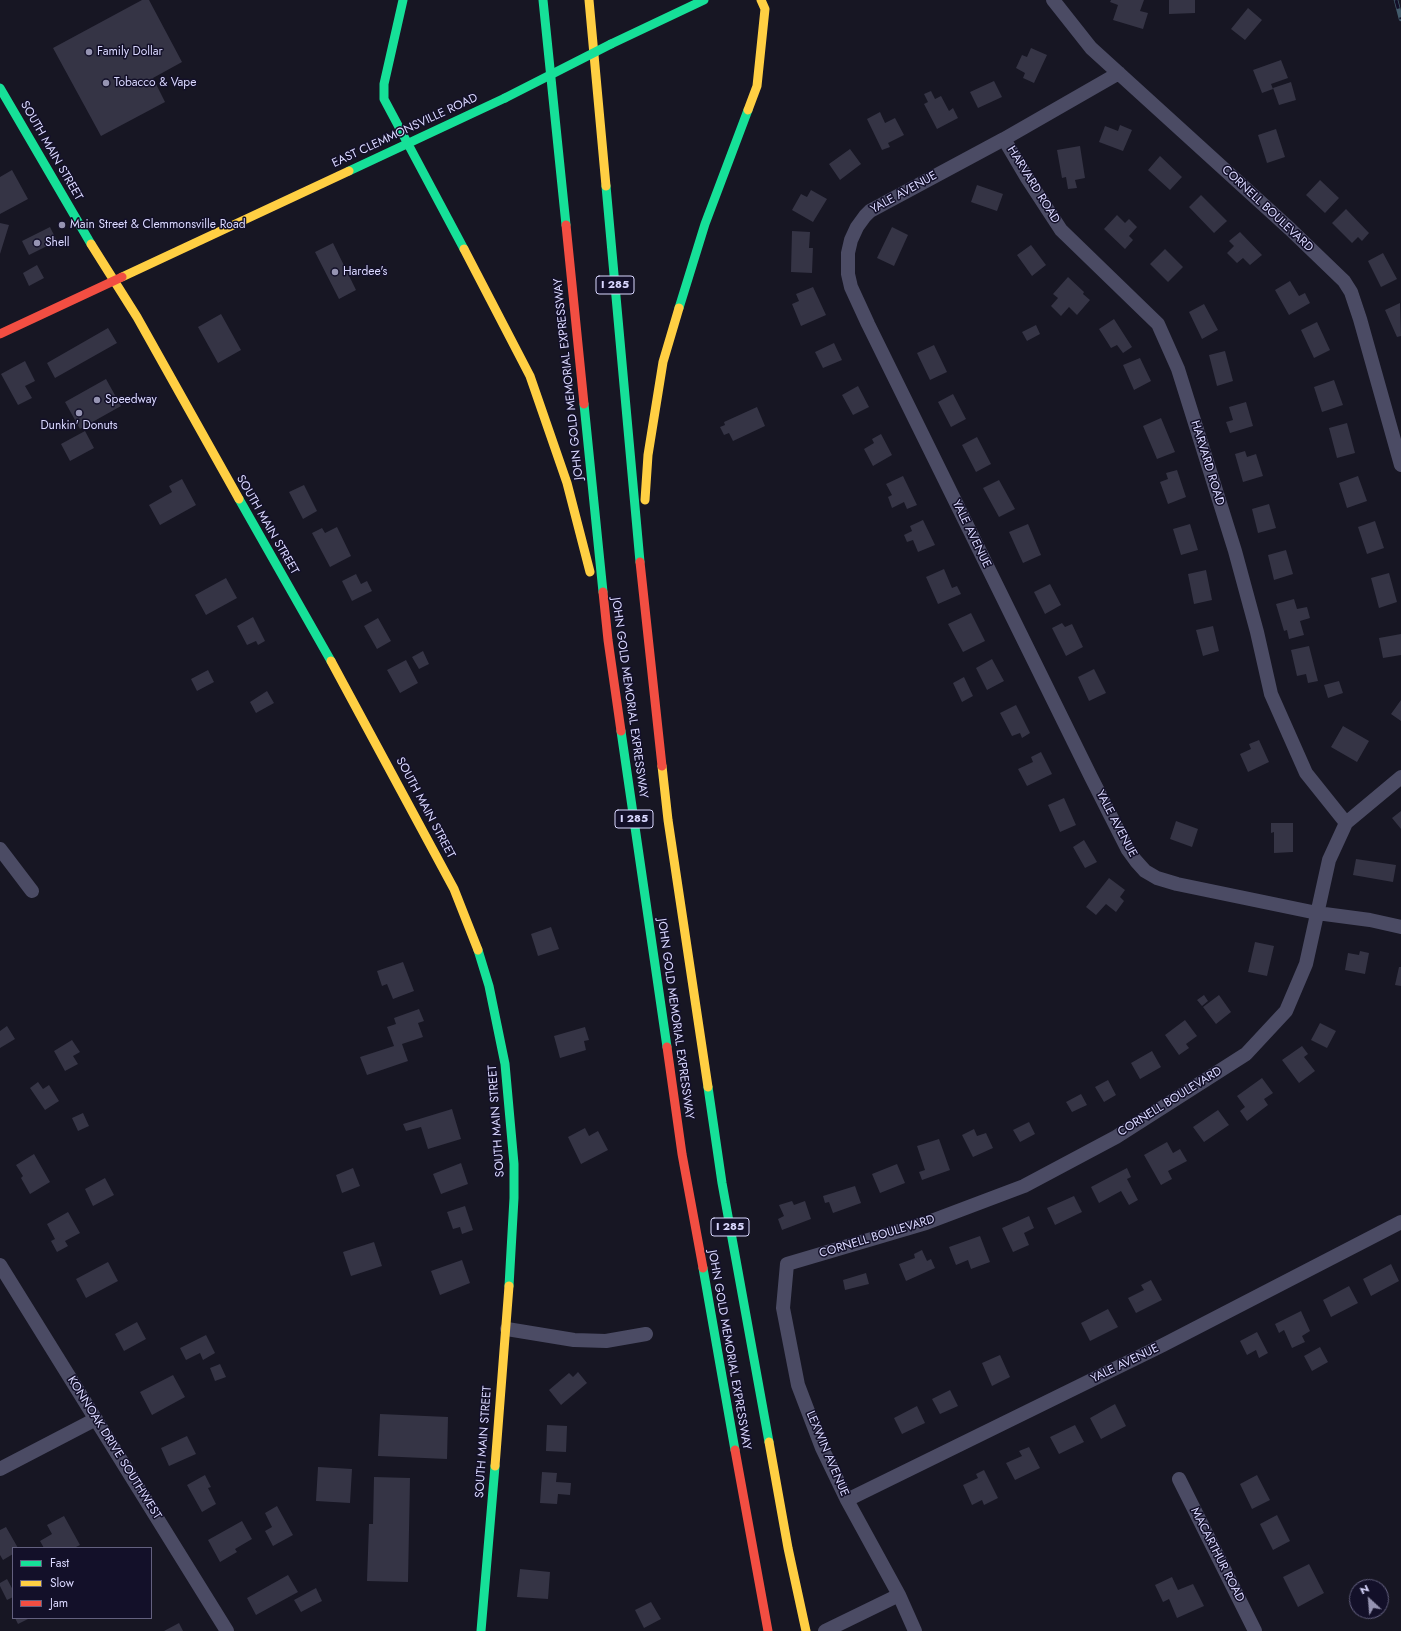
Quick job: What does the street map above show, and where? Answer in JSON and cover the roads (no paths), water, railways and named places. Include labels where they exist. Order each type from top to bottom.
[{"type":"main road","points":[[403,0],[384,84],[384,99],[449,219],[530,376],[567,483],[608,640]]},
{"type":"main road","name":"JOHN GOLD MEMORIAL EXPRESSWAY","points":[[543,0],[608,640],[682,1154],[768,1631]]},
{"type":"main road","name":"JOHN GOLD MEMORIAL EXPRESSWAY","points":[[589,0],[641,569],[668,820],[722,1183],[788,1548],[806,1631]]},
{"type":"main road","name":"EAST CLEMMONSVILLE ROAD","points":[[0,334],[505,98],[611,44],[704,0]]},
{"type":"main road","points":[[641,569],[648,455],[663,362],[705,224],[757,86],[765,9],[761,0]]},
{"type":"main road","name":"SOUTH MAIN STREET","points":[[0,88],[86,235],[115,280],[359,711],[441,864],[472,933],[489,986],[506,1064],[514,1164],[514,1198],[506,1329],[481,1631]]},
{"type":"street","name":"CORNELL BOULEVARD","points":[[1054,0],[1091,48],[1290,229],[1344,281],[1351,292],[1360,319],[1401,465]]},
{"type":"street","name":"YALE AVENUE","points":[[1119,73],[1004,139],[905,192],[865,216],[857,227],[851,240],[848,253],[848,274],[851,287],[1084,763],[1128,850],[1136,861],[1146,871],[1157,878],[1177,884],[1317,913],[1370,920],[1401,927]]},
{"type":"street","name":"HARVARD ROAD","points":[[1004,139],[1061,230],[1158,324],[1178,369],[1232,543],[1257,632],[1271,694],[1306,773],[1346,823]]},
{"type":"street","name":"CORNELL BOULEVARD","points":[[787,1264],[926,1223],[1024,1186],[1116,1137],[1246,1054],[1286,1011],[1306,964],[1329,860],[1346,823],[1401,778]]},
{"type":"street","points":[[0,849],[32,891]]},
{"type":"street","name":"YALE AVENUE","points":[[847,1500],[1156,1348],[1401,1222]]},
{"type":"street","name":"LEXWIN AVENUE","points":[[787,1264],[783,1308],[798,1385],[822,1448],[847,1500],[899,1595],[916,1631]]},
{"type":"street","name":"KONNOAK DRIVE SOUTHWEST","points":[[0,1265],[226,1631]]},
{"type":"street","points":[[506,1329],[574,1340],[606,1342],[646,1334]]},
{"type":"street","points":[[0,1469],[96,1419]]},
{"type":"street","name":"MACARTHUR ROAD","points":[[1179,1479],[1255,1631]]},
{"type":"street","points":[[831,1628],[899,1595]]},
{"type":"railway","points":[[1396,0],[1401,19]]},
{"type":"place","name":"Family Dollar","points":[[89,52]]},
{"type":"place","name":"Tobacco & Vape","points":[[106,83]]},
{"type":"place","name":"Main Street & Clemmonsville Road","points":[[62,225]]},
{"type":"place","name":"Shell","points":[[37,243]]},
{"type":"place","name":"Hardee's","points":[[335,272]]},
{"type":"place","name":"Speedway","points":[[97,400]]},
{"type":"place","name":"Dunkin' Donuts","points":[[79,413]]}]
